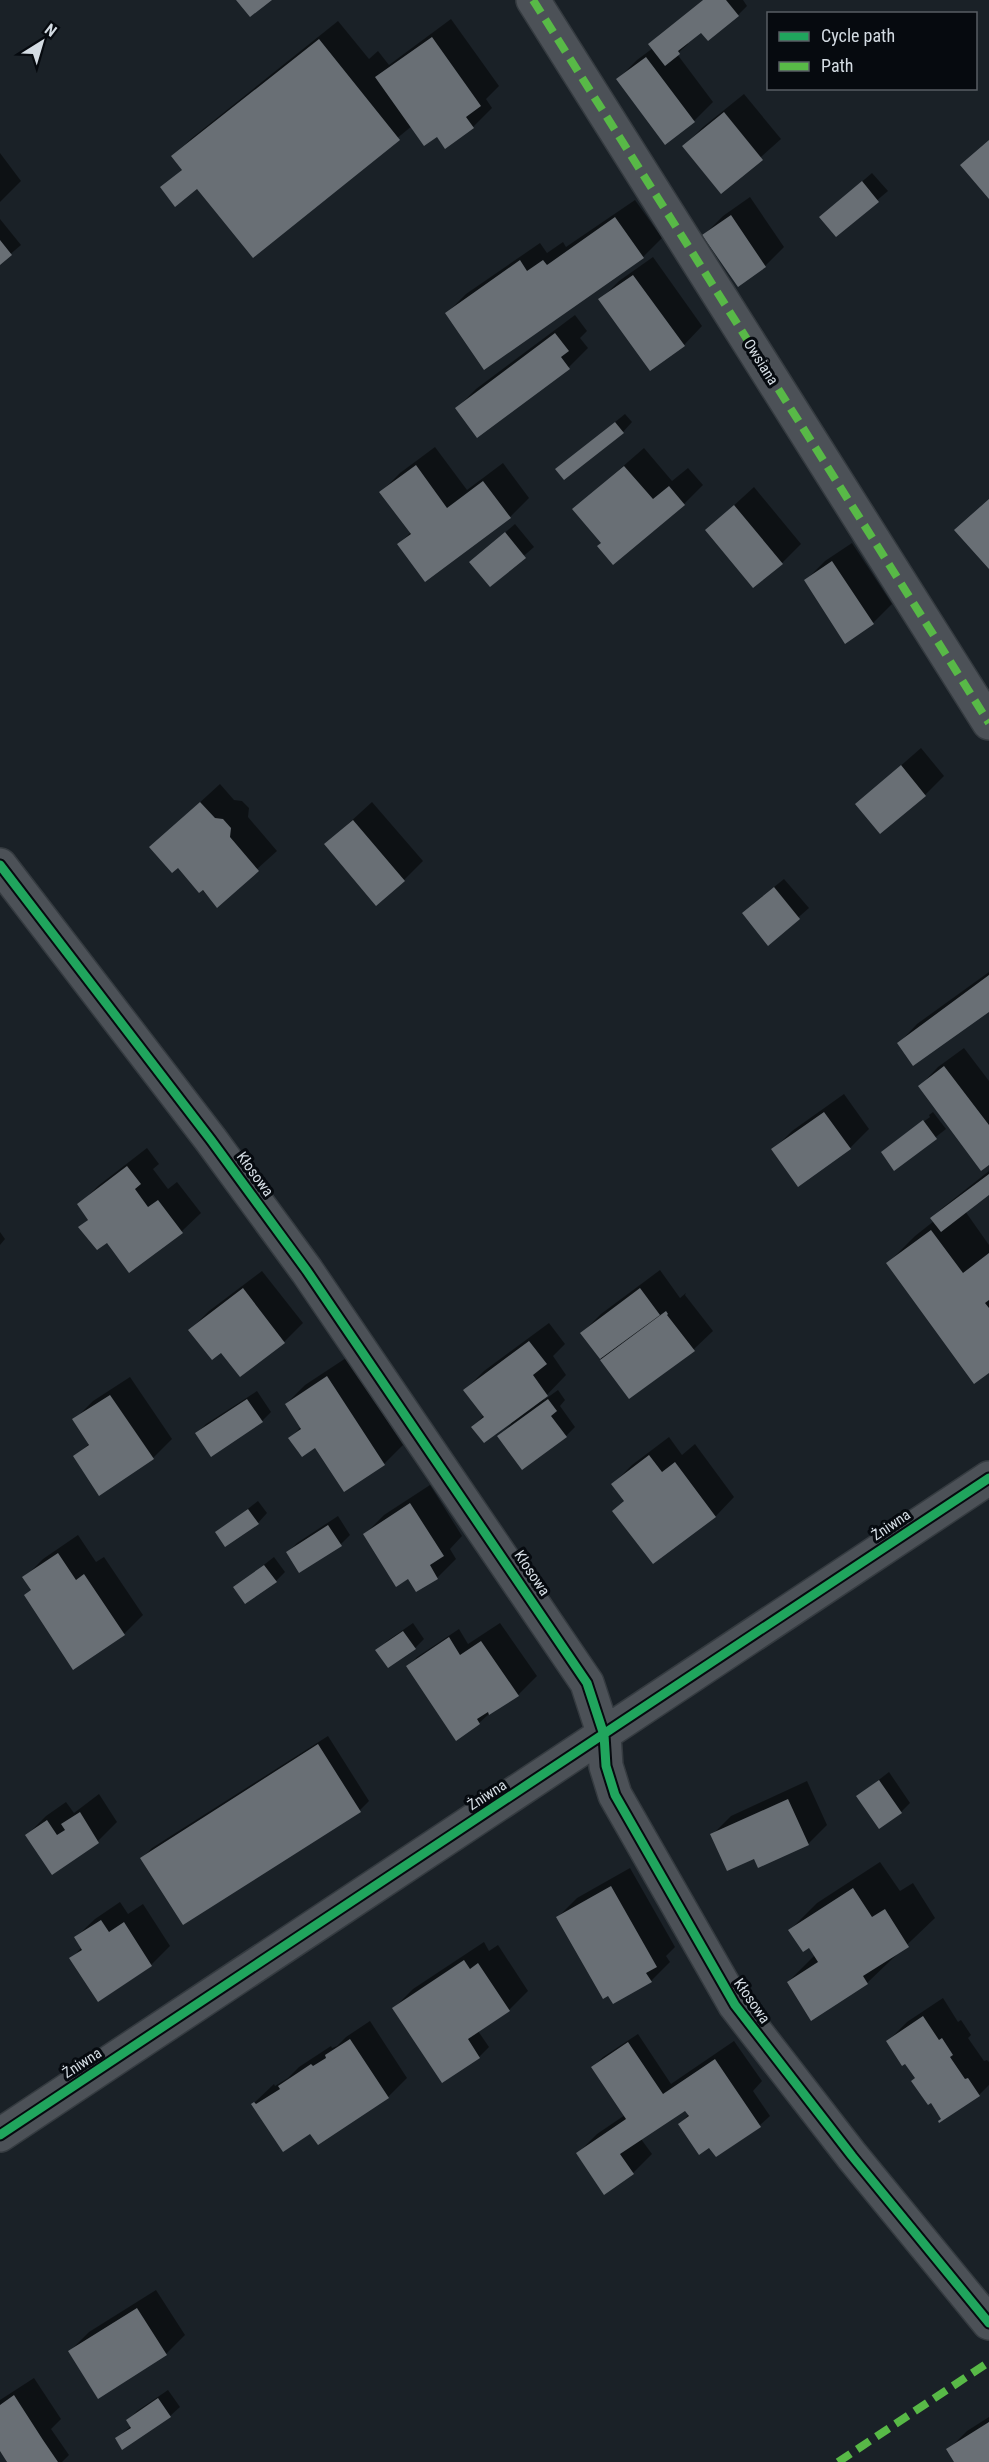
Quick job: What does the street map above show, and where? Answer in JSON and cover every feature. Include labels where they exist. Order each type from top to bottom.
[{"type":"street","name":"Owsiana","points":[[533,0],[989,723]]},
{"type":"street","name":"Kłosowa","points":[[0,865],[211,1140],[307,1271],[587,1683],[604,1736],[606,1766],[615,1795],[735,2005],[852,2156],[989,2323]]},
{"type":"street","name":"Żniwna","points":[[0,2135],[604,1736],[989,1478]]},
{"type":"building","points":[[236,0],[272,0],[250,17]]},
{"type":"building","points":[[703,0],[726,0],[739,16],[708,41],[701,33],[678,51],[680,54],[665,66],[648,44]]},
{"type":"building","points":[[432,37],[481,106],[466,117],[474,128],[445,149],[437,137],[424,146],[375,77]]},
{"type":"building","points":[[319,39],[400,140],[253,258],[197,189],[175,207],[160,187],[182,170],[171,156]]},
{"type":"building","points":[[646,57],[695,122],[665,145],[616,79]]},
{"type":"building","points":[[724,112],[763,160],[721,194],[682,146]]},
{"type":"building","points":[[989,140],[989,199],[960,165]]},
{"type":"building","points":[[862,181],[879,202],[836,237],[819,217]]},
{"type":"building","points":[[731,215],[766,267],[738,287],[702,235]]},
{"type":"building","points":[[615,217],[644,258],[484,370],[445,313],[520,260],[527,271],[543,260],[547,265]]},
{"type":"building","points":[[0,240],[12,255],[0,265]]},
{"type":"building","points":[[633,275],[685,346],[650,371],[598,299]]},
{"type":"building","points":[[555,333],[569,351],[561,357],[570,369],[477,438],[455,408]]},
{"type":"building","points":[[615,422],[624,433],[564,480],[555,469]]},
{"type":"building","points":[[416,465],[447,508],[483,481],[511,518],[425,582],[397,544],[411,534],[379,492]]},
{"type":"building","points":[[624,466],[653,499],[669,486],[685,505],[613,565],[597,546],[601,543],[572,509]]},
{"type":"building","points":[[989,499],[989,569],[954,530]]},
{"type":"building","points":[[734,505],[783,564],[753,588],[705,530]]},
{"type":"building","points":[[505,532],[526,558],[490,587],[469,562]]},
{"type":"building","points":[[832,561],[874,624],[845,644],[804,580]]},
{"type":"building","points":[[901,765],[926,796],[880,834],[855,804]]},
{"type":"building","points":[[200,802],[215,818],[223,819],[231,828],[230,837],[259,871],[217,908],[203,890],[199,893],[178,868],[172,873],[149,847]]},
{"type":"building","points":[[353,820],[405,881],[376,906],[324,844]]},
{"type":"building","points":[[774,887],[800,919],[768,946],[742,913]]},
{"type":"building","points":[[989,975],[989,1012],[913,1066],[897,1043]]},
{"type":"building","points":[[944,1066],[989,1125],[989,1165],[981,1171],[918,1086]]},
{"type":"building","points":[[824,1112],[851,1149],[798,1187],[771,1149]]},
{"type":"building","points":[[923,1120],[937,1139],[894,1171],[881,1152]]},
{"type":"building","points":[[127,1166],[141,1184],[135,1189],[148,1207],[158,1200],[183,1233],[129,1273],[107,1243],[97,1250],[78,1227],[88,1220],[77,1204]]},
{"type":"building","points":[[989,1174],[989,1195],[941,1232],[930,1218]]},
{"type":"building","points":[[931,1230],[963,1273],[989,1253],[989,1300],[985,1303],[989,1308],[989,1373],[974,1384],[886,1263]]},
{"type":"building","points":[[243,1288],[285,1343],[240,1377],[221,1353],[212,1360],[188,1330]]},
{"type":"building","points":[[640,1288],[660,1315],[600,1359],[580,1333]]},
{"type":"building","points":[[666,1311],[695,1351],[629,1399],[600,1360]]},
{"type":"building","points":[[529,1341],[547,1364],[533,1375],[548,1396],[484,1443],[471,1427],[484,1417],[463,1390]]},
{"type":"building","points":[[327,1376],[385,1465],[344,1492],[315,1448],[302,1457],[288,1438],[301,1429],[285,1404]]},
{"type":"building","points":[[110,1395],[154,1459],[99,1496],[73,1456],[89,1445],[72,1419]]},
{"type":"building","points":[[247,1399],[263,1422],[211,1457],[195,1433]]},
{"type":"building","points":[[548,1399],[557,1411],[551,1416],[567,1437],[522,1470],[497,1436]]},
{"type":"building","points":[[649,1455],[662,1472],[675,1462],[716,1517],[653,1564],[612,1511],[624,1501],[611,1484]]},
{"type":"building","points":[[410,1503],[444,1556],[430,1565],[438,1579],[416,1592],[408,1579],[396,1587],[363,1534]]},
{"type":"building","points":[[248,1509],[259,1524],[225,1547],[215,1532]]},
{"type":"building","points":[[328,1525],[342,1546],[299,1573],[286,1552]]},
{"type":"building","points":[[58,1553],[76,1580],[84,1574],[125,1635],[73,1670],[24,1595],[31,1590],[22,1577]]},
{"type":"building","points":[[264,1565],[277,1582],[245,1604],[233,1587]]},
{"type":"building","points":[[403,1631],[416,1649],[388,1668],[375,1650]]},
{"type":"building","points":[[449,1637],[460,1655],[481,1641],[519,1696],[489,1715],[488,1712],[477,1719],[480,1724],[456,1741],[406,1666]]},
{"type":"building","points":[[318,1744],[361,1812],[183,1925],[140,1858]]},
{"type":"building","points":[[879,1780],[902,1813],[879,1829],[856,1796]]},
{"type":"building","points":[[788,1799],[809,1845],[758,1868],[754,1859],[727,1871],[710,1834]]},
{"type":"building","points":[[80,1812],[99,1843],[52,1875],[25,1835],[47,1820],[57,1835],[65,1830],[61,1824]]},
{"type":"building","points":[[611,1886],[657,1967],[646,1973],[652,1982],[613,2004],[608,1996],[603,1999],[556,1917]]},
{"type":"building","points":[[853,1888],[872,1917],[885,1909],[909,1947],[863,1976],[868,1984],[811,2021],[787,1982],[818,1962],[809,1948],[803,1952],[788,1930]]},
{"type":"building","points":[[101,1920],[109,1932],[124,1922],[152,1966],[98,2002],[69,1958],[82,1950],[74,1937]]},
{"type":"building","points":[[464,1960],[470,1969],[478,1963],[510,2011],[468,2039],[480,2058],[442,2083],[392,2008]]},
{"type":"building","points":[[923,2016],[939,2040],[942,2038],[953,2055],[950,2057],[980,2096],[939,2123],[941,2119],[931,2103],[928,2105],[911,2081],[915,2078],[905,2064],[902,2066],[886,2041]]},
{"type":"building","points":[[350,2039],[389,2098],[318,2145],[310,2134],[283,2152],[251,2104],[254,2102],[256,2104],[280,2089],[278,2086],[311,2064],[313,2066],[326,2058],[325,2055]]},
{"type":"building","points":[[628,2042],[663,2094],[715,2059],[761,2127],[716,2157],[709,2148],[699,2155],[678,2124],[689,2116],[685,2111],[620,2154],[634,2174],[604,2195],[576,2153],[626,2119],[591,2067]]},
{"type":"building","points":[[137,2308],[167,2355],[98,2399],[68,2351]]},
{"type":"building","points":[[14,2395],[58,2462],[7,2462],[0,2451],[0,2405]]},
{"type":"building","points":[[158,2398],[171,2417],[122,2450],[115,2438],[131,2428],[126,2420]]},
{"type":"building","points":[[989,2422],[989,2462],[954,2462],[946,2449]]},
{"type":"marked path","points":[[533,0],[989,723]]},
{"type":"marked path","points":[[838,2462],[989,2362]]},
{"type":"cycle path","points":[[0,865],[211,1140],[307,1271],[587,1683],[604,1735],[606,1766],[615,1795],[735,2005],[852,2156],[989,2323]]},
{"type":"cycle path","points":[[0,2135],[989,1478]]}]
